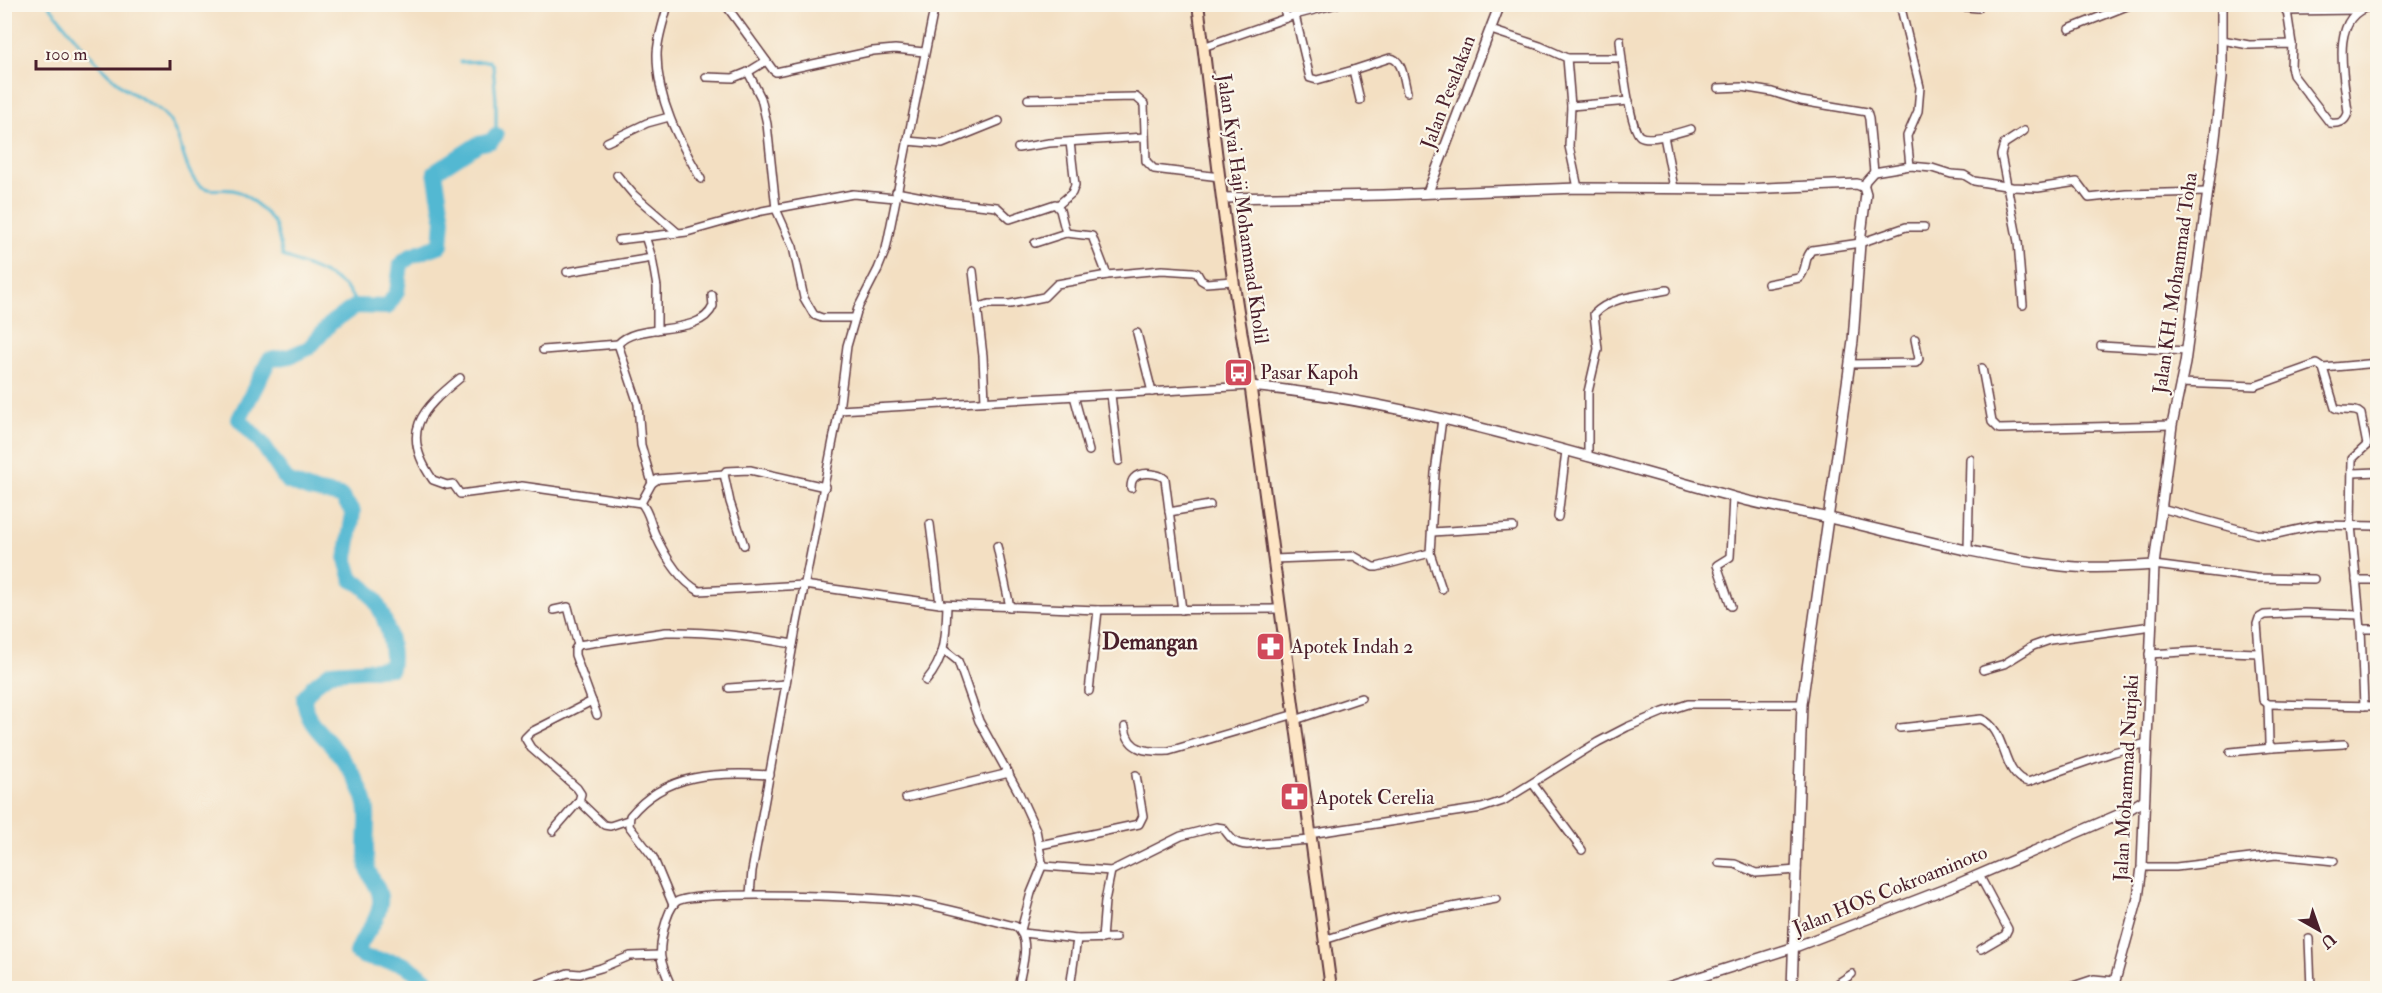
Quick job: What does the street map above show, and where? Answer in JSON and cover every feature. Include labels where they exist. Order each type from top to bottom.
[{"type":"main road","name":"Jalan Kyai Haji Mohammad Kholil","points":[[1198,4],[1233,281],[1250,386],[1331,988]]},
{"type":"street","points":[[668,4],[657,53],[658,74],[669,117],[700,179]]},
{"type":"street","points":[[725,4],[766,61],[777,72],[873,51],[894,49],[924,52]]},
{"type":"street","points":[[750,894],[752,871],[793,644],[839,410],[847,346],[854,318],[882,260],[935,4]]},
{"type":"street","points":[[1283,4],[1286,18]]},
{"type":"street","points":[[1203,47],[1295,15],[1337,4]]},
{"type":"street","name":"Jalan Pesalakan","points":[[1428,192],[1500,4]]},
{"type":"street","points":[[1907,4],[1901,5],[1920,87],[1918,111],[1907,136],[1910,166]]},
{"type":"street","points":[[1932,4],[1978,8]]},
{"type":"street","points":[[2069,29],[2132,4]]},
{"type":"street","name":"Jalan KH. Mohammad Toha","points":[[2154,565],[2172,425],[2186,351],[2222,77],[2222,4]]},
{"type":"street","points":[[2358,10],[2350,18],[2343,36],[2348,112],[2346,118],[2340,123],[2330,123],[2293,75],[2292,44],[2286,8],[2358,10],[2369,7]]},
{"type":"street","points":[[1295,15],[1310,78],[1317,80],[1395,58],[1399,62],[1407,92]]},
{"type":"street","points":[[1491,30],[1540,46],[1567,58],[1621,58]]},
{"type":"street","points":[[1620,39],[1621,58],[1636,132],[1640,136],[1664,136],[1691,129]]},
{"type":"street","points":[[2222,40],[2257,46],[2292,44]]},
{"type":"street","points":[[1567,58],[1571,106],[1569,146],[1578,188]]},
{"type":"street","points":[[705,77],[733,78],[766,61]]},
{"type":"street","points":[[1353,70],[1360,100]]},
{"type":"street","points":[[748,72],[760,98],[767,124],[776,209],[793,247],[804,298],[814,315],[822,318],[854,318]]},
{"type":"street","points":[[1718,88],[1742,87],[1772,92],[1801,101],[1867,112],[1875,172]]},
{"type":"street","points":[[1028,99],[1136,97],[1144,104],[1146,161],[1149,166],[1154,169],[1220,177]]},
{"type":"street","points":[[1571,106],[1629,101]]},
{"type":"street","points":[[607,142],[647,123],[669,117]]},
{"type":"street","points":[[907,141],[942,144],[999,121]]},
{"type":"street","points":[[2023,305],[2018,242],[2001,155],[2002,148],[2008,141],[2025,131]]},
{"type":"street","points":[[1664,136],[1674,188]]},
{"type":"street","points":[[1018,148],[1145,137]]},
{"type":"street","points":[[618,240],[678,233],[776,209],[853,194],[896,195],[997,207],[1010,219],[1051,204],[1058,205],[1072,193],[1075,185],[1070,142]]},
{"type":"street","points":[[1792,988],[1802,704],[1850,364],[1866,181],[1875,172],[1910,166],[1932,168],[1951,174],[1964,175],[1974,181],[2008,186],[2038,188],[2077,182],[2086,196],[2093,198],[2126,194],[2206,192]]},
{"type":"street","points":[[617,175],[634,195],[678,233]]},
{"type":"street","points":[[1222,198],[1363,196],[1578,188],[1745,189],[1857,184],[1864,187]]},
{"type":"street","points":[[1058,205],[1066,233]]},
{"type":"street","points":[[1768,284],[1799,278],[1805,270],[1807,254],[1812,250],[1860,243],[1906,228],[1924,227]]},
{"type":"street","points":[[1035,243],[1066,233],[1092,236],[1107,275]]},
{"type":"street","points":[[645,236],[657,287],[657,330]]},
{"type":"street","points":[[567,272],[652,258]]},
{"type":"street","points":[[977,308],[989,304],[1010,304],[1044,297],[1057,284],[1107,275],[1162,270],[1197,273],[1206,283],[1233,281]]},
{"type":"street","points":[[973,272],[986,401]]},
{"type":"street","points":[[1588,457],[1588,392],[1598,350],[1594,314],[1599,308],[1612,302],[1667,290]]},
{"type":"street","points":[[543,350],[618,344],[624,338],[634,335],[684,325],[703,318],[713,306],[712,295]]},
{"type":"street","points":[[1137,333],[1152,392]]},
{"type":"street","points":[[1850,364],[1916,363],[1919,359],[1914,339]]},
{"type":"street","points":[[618,344],[638,404],[641,445],[652,483]]},
{"type":"street","points":[[2101,346],[2186,351]]},
{"type":"street","points":[[2180,383],[2255,386],[2317,364],[2324,368],[2378,363]]},
{"type":"street","points":[[1982,368],[1992,422],[1999,429],[2172,425]]},
{"type":"street","points":[[2324,368],[2335,408],[2340,411],[2356,410],[2361,414],[2367,445],[2352,459],[2351,525],[2361,629],[2364,706]]},
{"type":"street","points":[[460,378],[428,409],[415,434],[419,453],[433,480],[447,485],[453,484],[460,494],[522,486],[641,502],[663,550],[682,577],[699,591],[804,585],[943,604],[1098,610],[1280,609]]},
{"type":"street","points":[[839,410],[1250,386],[1294,390],[1442,419],[1732,497],[1968,550],[2063,566],[2097,568],[2154,565],[2256,578],[2314,579]]},
{"type":"street","points":[[1111,395],[1119,461]]},
{"type":"street","points":[[1074,396],[1089,451]]},
{"type":"street","points":[[1442,419],[1434,474],[1430,553],[1442,589]]},
{"type":"street","points":[[1558,517],[1566,451]]},
{"type":"street","points":[[1968,550],[1970,459]]},
{"type":"street","points":[[641,502],[652,483],[658,479],[724,474],[730,469],[750,470],[825,487]]},
{"type":"street","points":[[2353,471],[2378,472]]},
{"type":"street","points":[[724,474],[730,502],[744,545]]},
{"type":"street","points":[[1131,488],[1136,476],[1159,474],[1163,476],[1166,483],[1182,610]]},
{"type":"street","points":[[1731,606],[1717,565],[1730,557],[1732,497]]},
{"type":"street","points":[[1169,512],[1210,505]]},
{"type":"street","points":[[2161,508],[2256,534],[2271,535],[2318,525],[2378,526]]},
{"type":"street","points":[[926,681],[937,666],[946,638],[930,524]]},
{"type":"street","points":[[1432,532],[1513,527]]},
{"type":"street","points":[[997,546],[1010,607]]},
{"type":"street","points":[[1273,559],[1354,556],[1377,567],[1430,553]]},
{"type":"street","name":"Jalan Mohammad Nurjaki","points":[[2114,985],[2138,898],[2142,867],[2154,565]]},
{"type":"street","points":[[2356,580],[2378,580]]},
{"type":"street","points":[[554,610],[568,607],[578,645],[575,655],[597,715]]},
{"type":"street","points":[[1089,691],[1098,610]]},
{"type":"street","points":[[2359,615],[2304,613],[2264,615],[2259,618],[2257,624],[2258,653],[2263,700],[2268,704],[2378,706]]},
{"type":"street","points":[[1983,670],[2004,664],[2033,646],[2050,640],[2152,626]]},
{"type":"street","points":[[2361,629],[2378,629]]},
{"type":"street","points":[[578,645],[666,632],[738,635],[793,644]]},
{"type":"street","points":[[943,649],[958,661],[979,721],[1009,773],[1036,830],[1043,864],[1031,893],[1022,932]]},
{"type":"street","points":[[2149,654],[2201,651],[2258,653]]},
{"type":"street","points":[[729,688],[786,684]]},
{"type":"street","points":[[1125,728],[1126,736],[1137,749],[1148,752],[1169,751],[1362,698]]},
{"type":"street","points":[[553,831],[579,801],[581,794],[538,755],[525,738],[531,732],[592,701]]},
{"type":"street","points":[[1043,864],[1090,871],[1111,871],[1181,837],[1216,827],[1223,828],[1232,842],[1247,845],[1310,837],[1482,808],[1503,801],[1627,727],[1688,704],[1802,704]]},
{"type":"street","points":[[2268,704],[2269,743],[2272,748]]},
{"type":"street","points":[[1900,728],[1981,719],[1989,722],[1995,728],[2016,776],[2028,782],[2147,743]]},
{"type":"street","points":[[2230,753],[2344,744]]},
{"type":"street","points":[[579,801],[604,825],[610,826],[628,820],[638,807],[657,791],[684,781],[725,772],[770,775]]},
{"type":"street","points":[[906,798],[1009,773]]},
{"type":"street","points":[[1040,845],[1139,824],[1143,816],[1136,775]]},
{"type":"street","points":[[1533,784],[1582,850]]},
{"type":"street","name":"Jalan HOS Cokroaminoto","points":[[1665,988],[1795,947],[1980,875],[2125,812],[2144,800]]},
{"type":"street","points":[[2125,812],[2143,819]]},
{"type":"street","points":[[628,820],[628,826],[653,857],[673,905]]},
{"type":"street","points":[[2142,867],[2176,867],[2276,855],[2334,861]]},
{"type":"street","points":[[1719,863],[1735,864],[1756,873],[1797,870]]},
{"type":"street","points":[[1102,939],[1105,901],[1111,871]]},
{"type":"street","points":[[1980,875],[2008,929],[2005,935],[1981,949]]},
{"type":"street","points":[[672,988],[660,955],[669,912],[673,905],[684,898],[750,894],[875,898],[910,902],[1015,926],[1022,932],[1025,940],[1018,988]]},
{"type":"street","points":[[1324,940],[1397,917],[1496,899]]},
{"type":"street","points":[[1022,932],[1077,939],[1116,938]]},
{"type":"street","points":[[1070,988],[1077,939]]},
{"type":"street","points":[[2309,939],[2312,988]]},
{"type":"street","points":[[527,988],[568,973],[580,974],[601,968],[630,956],[660,955]]},
{"type":"street","points":[[1831,988],[1852,974]]},
{"type":"street","points":[[2067,988],[2094,979],[2114,985]]},
{"type":"waterway","points":[[48,4],[102,68],[127,90],[164,114],[175,130],[188,169],[198,184],[211,189],[233,190],[250,199],[268,215],[275,225],[283,256],[336,280],[352,296],[356,306]]},
{"type":"waterway","points":[[460,62],[489,61],[493,65],[496,135]]},
{"type":"waterway","points":[[435,988],[404,965],[367,958],[357,953],[379,911],[380,904],[378,889],[367,866],[366,805],[350,770],[313,724],[304,698],[314,685],[331,672],[391,668],[391,644],[384,618],[370,594],[352,580],[346,560],[353,512],[341,496],[310,490],[287,481],[261,442],[239,419],[269,360],[290,356],[309,348],[332,322],[356,306],[387,307],[397,292],[401,264],[411,256],[441,245],[443,219],[435,172],[478,144],[491,141],[496,135]]},
{"type":"place","name":"Pasar Kapoh","points":[[1239,372]]},
{"type":"place","name":"Apotek Indah 2","points":[[1270,646]]},
{"type":"place","name":"Apotek Cerelia","points":[[1295,797]]},
{"type":"district","name":"Demangan","points":[[1150,642]]}]
